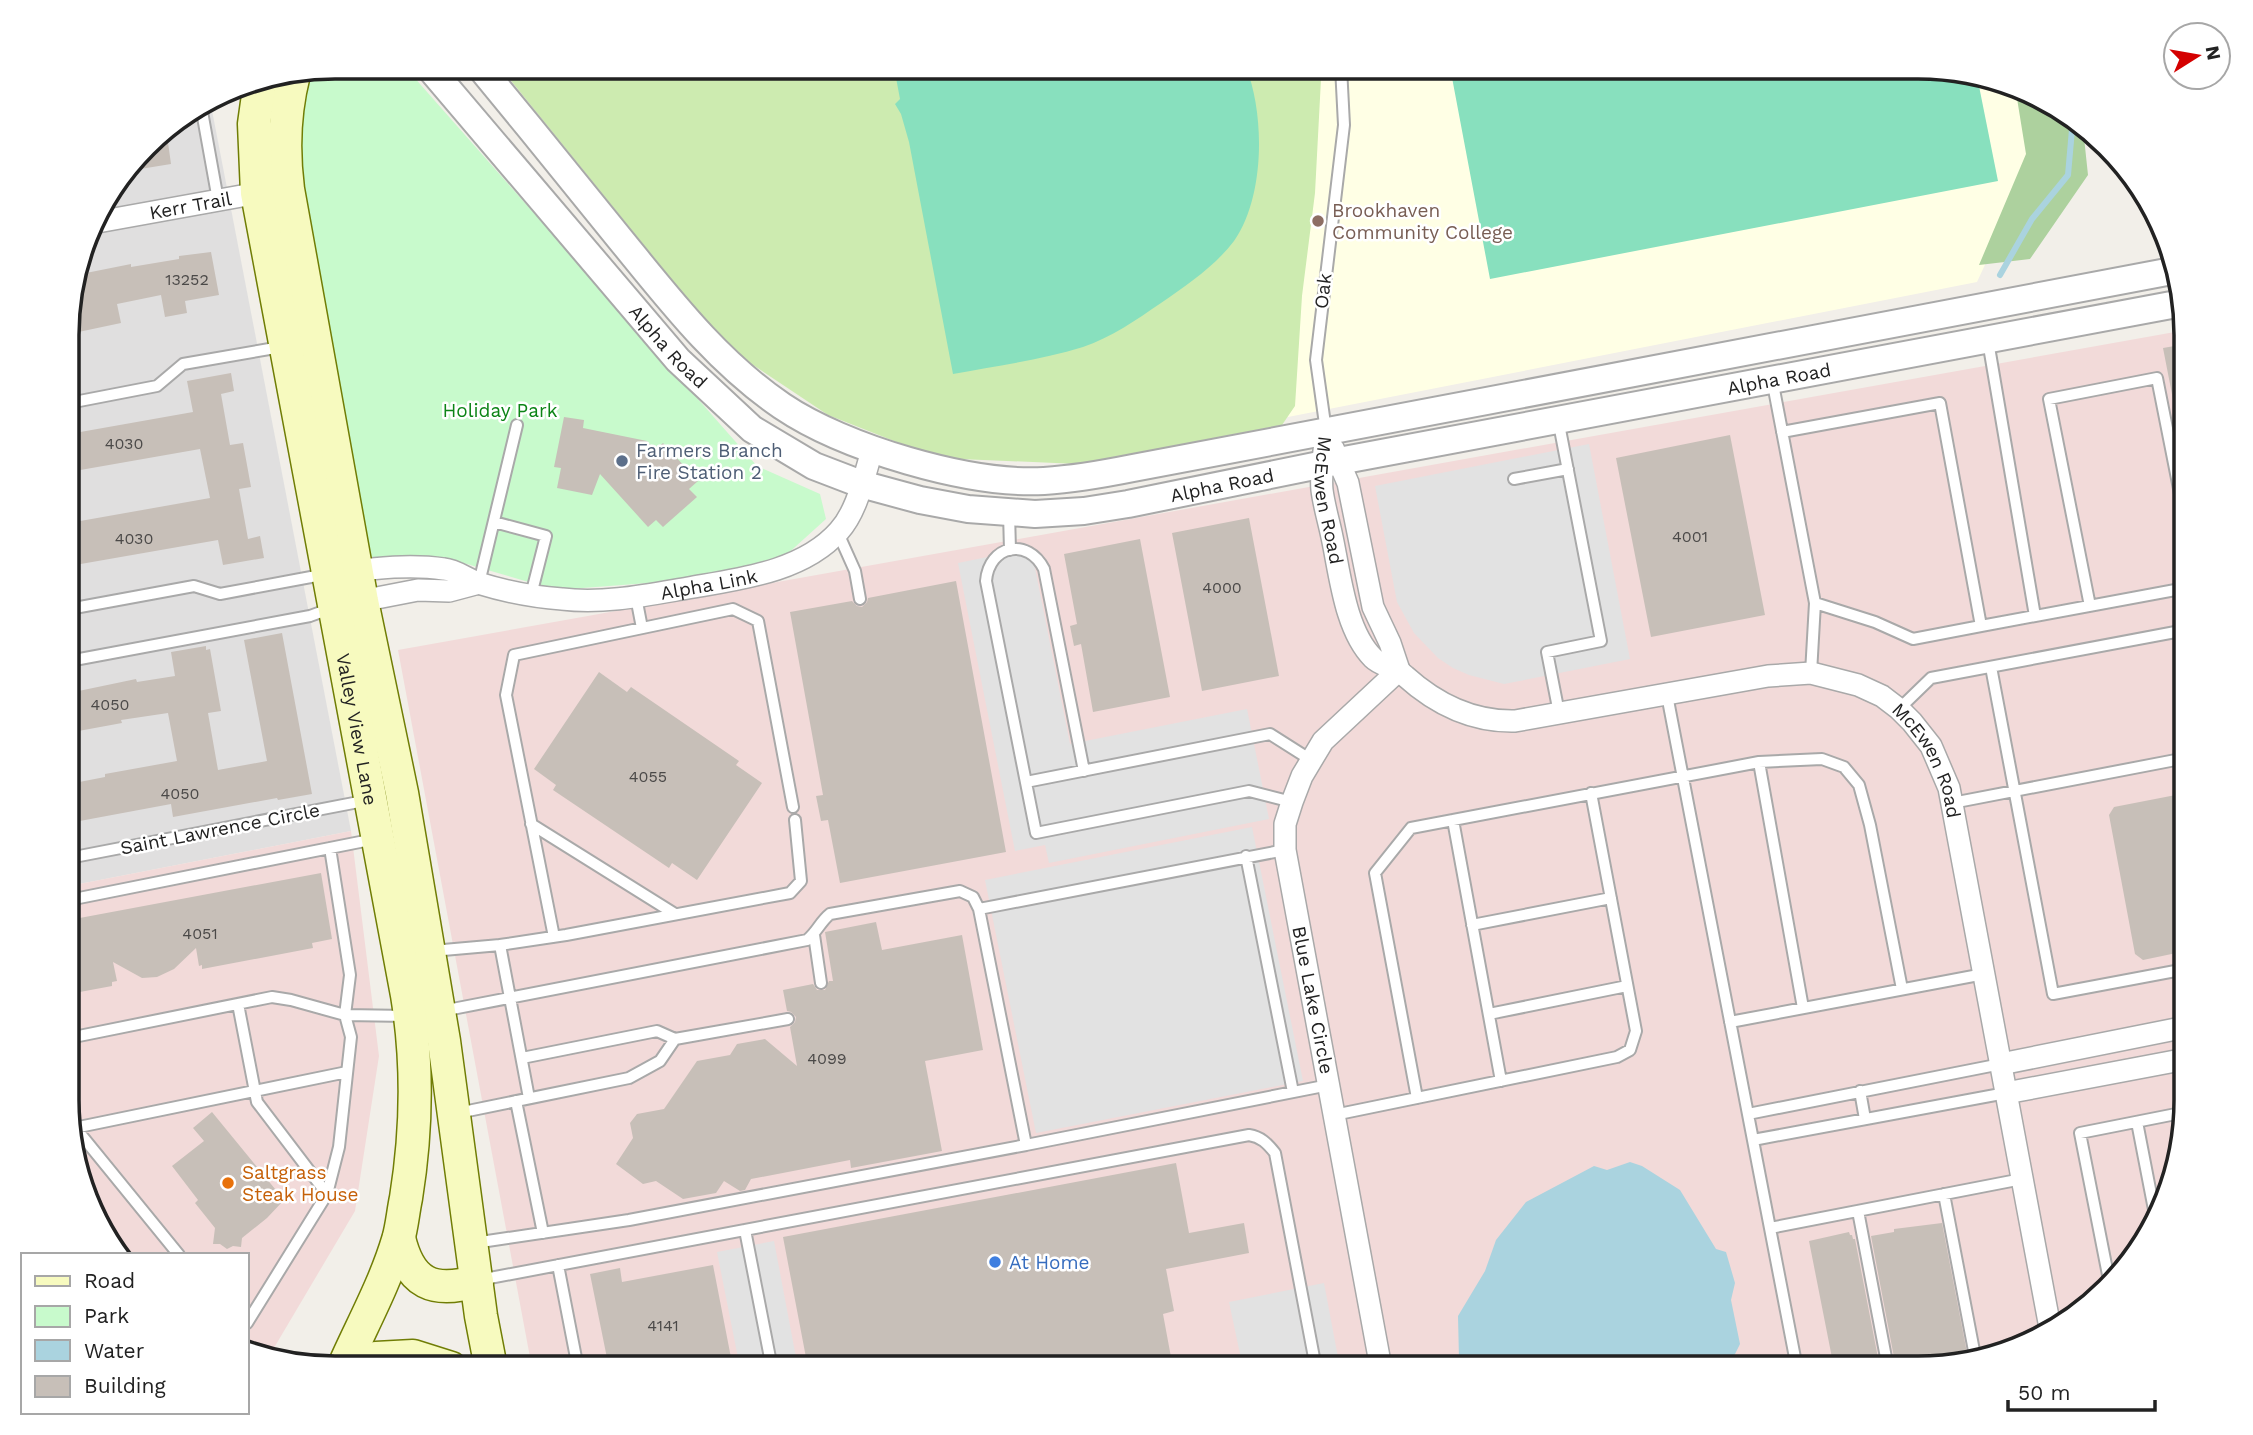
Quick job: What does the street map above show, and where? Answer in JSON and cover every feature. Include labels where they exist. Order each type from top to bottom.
[{"type":"main road","name":"Valley View Lane","points":[[292,83],[287,102],[285,133],[288,189],[348,604],[370,800],[377,839],[455,1113],[489,1356]]},
{"type":"main road","name":"Valley View Lane","points":[[259,90],[254,124],[257,193],[284,347],[342,572]]},
{"type":"main road","name":"Valley View Lane","points":[[348,604],[402,793],[429,952],[411,1164],[399,1238],[348,1356]]},
{"type":"main road","points":[[399,1238],[410,1269],[427,1283],[450,1287],[477,1281]]},
{"type":"street","name":"Alpha Road","points":[[440,79],[678,360],[752,429],[814,466],[861,484],[920,500],[1009,513],[1084,512],[1558,419],[2172,305]]},
{"type":"street","name":"Alpha Road","points":[[491,79],[676,307],[726,360],[783,407],[824,429],[873,448],[952,472],[1003,480],[1042,481],[1085,477],[2167,272]]},
{"type":"street","name":"Kerr Trail","points":[[107,218],[288,189]]},
{"type":"street","name":"McEwen Road","points":[[1326,431],[1331,463],[1348,483],[1373,607],[1390,643],[1398,670],[1440,703],[1496,721],[1516,721],[1768,677],[1811,673],[1857,685],[1882,696],[1912,722],[1931,746],[1949,789],[2049,1320]]},
{"type":"street","name":"Alpha Link","points":[[342,572],[411,567],[447,569],[479,583],[564,600],[636,597],[747,578],[819,550],[838,533],[853,508],[873,448]]},
{"type":"street","name":"Alpha Link","points":[[348,604],[418,590],[449,591],[479,583]]},
{"type":"street","name":"Blue Lake Circle","points":[[1379,1356],[1285,850],[1285,824],[1302,776],[1323,741],[1398,670]]},
{"type":"street","points":[[2001,1064],[2174,1029]]},
{"type":"street","points":[[2006,1093],[2174,1061]]},
{"type":"lane","name":"Oak","points":[[1326,431],[1316,360],[1344,125],[1342,79]]},
{"type":"lane","points":[[203,115],[218,200]]},
{"type":"lane","points":[[1987,338],[2035,616]]},
{"type":"lane","points":[[79,401],[157,386],[183,364],[284,347]]},
{"type":"lane","points":[[2090,606],[2049,399],[2163,377],[2174,434]]},
{"type":"lane","points":[[1772,379],[1815,603],[1811,673]]},
{"type":"lane","points":[[1782,432],[1940,403],[1981,626]]},
{"type":"lane","points":[[1558,419],[1601,641],[1547,652],[1559,713]]},
{"type":"lane","points":[[479,583],[517,425]]},
{"type":"lane","points":[[1514,480],[1568,469]]},
{"type":"lane","points":[[1009,513],[1010,550]]},
{"type":"lane","points":[[494,522],[546,536],[531,595]]},
{"type":"lane","points":[[838,533],[855,571],[860,599]]},
{"type":"lane","points":[[1084,771],[1044,569],[1033,554],[1024,550],[1010,550],[997,555],[987,571],[986,581],[1036,833],[1249,791],[1292,802]]},
{"type":"lane","points":[[79,607],[194,586],[220,594],[342,572]]},
{"type":"lane","points":[[1815,603],[1875,622],[1913,639],[2174,590]]},
{"type":"lane","points":[[636,597],[642,628]]},
{"type":"lane","points":[[79,659],[310,616],[348,604]]},
{"type":"lane","points":[[554,937],[506,695],[514,655],[733,609],[758,621],[793,807]]},
{"type":"lane","points":[[1899,709],[1931,678],[2174,632]]},
{"type":"lane","points":[[1991,667],[2053,995],[2174,971]]},
{"type":"lane","points":[[1667,695],[1795,1356]]},
{"type":"lane","points":[[1026,782],[1270,734],[1311,760]]},
{"type":"lane","points":[[1417,1098],[1375,873],[1411,828],[1759,762],[1822,760],[1843,767],[1859,785],[1870,825],[1902,989]]},
{"type":"lane","points":[[1952,803],[2174,760]]},
{"type":"lane","points":[[1759,762],[1803,1008]]},
{"type":"lane","points":[[1334,1115],[1617,1057],[1630,1050],[1636,1031],[1591,793]]},
{"type":"lane","name":"Saint Lawrence Circle","points":[[79,856],[370,800]]},
{"type":"lane","points":[[429,952],[554,937],[790,893],[800,881],[795,820]]},
{"type":"lane","points":[[1453,820],[1501,1081]]},
{"type":"lane","points":[[531,824],[676,914]]},
{"type":"lane","points":[[79,898],[377,839]]},
{"type":"lane","points":[[248,1320],[327,1194],[339,1147],[351,1037],[345,1015],[350,975],[330,848]]},
{"type":"lane","points":[[979,909],[1285,850]]},
{"type":"lane","points":[[1246,856],[1293,1092]]},
{"type":"lane","points":[[79,1036],[272,997],[345,1015],[425,1014],[807,940],[818,931],[821,922],[830,914],[960,891],[973,897],[979,909],[1026,1145]]},
{"type":"lane","points":[[1472,925],[1611,898]]},
{"type":"lane","points":[[814,935],[821,983]]},
{"type":"lane","points":[[500,945],[529,1098]]},
{"type":"lane","points":[[1730,1022],[1984,974]]},
{"type":"lane","points":[[1489,1014],[1628,986]]},
{"type":"lane","points":[[238,1004],[257,1102],[327,1194]]},
{"type":"lane","points":[[522,1058],[657,1031],[676,1040],[784,1020]]},
{"type":"lane","points":[[455,1113],[629,1078],[660,1061],[676,1040]]},
{"type":"lane","points":[[1748,1114],[2001,1064]]},
{"type":"lane","points":[[80,1122],[347,1072]]},
{"type":"lane","points":[[472,1243],[629,1220],[1329,1085]]},
{"type":"lane","points":[[1860,1091],[1866,1119]]},
{"type":"lane","points":[[1753,1140],[2006,1093]]},
{"type":"lane","points":[[516,1101],[542,1233]]},
{"type":"lane","points":[[2108,1272],[2080,1133],[2174,1114]]},
{"type":"lane","points":[[2137,1122],[2153,1204]]},
{"type":"lane","points":[[477,1281],[1257,1136],[1275,1153],[1314,1356]]},
{"type":"lane","points":[[81,1137],[177,1253]]},
{"type":"lane","points":[[1770,1228],[2022,1179]]},
{"type":"lane","points":[[1944,1194],[1974,1350]]},
{"type":"lane","points":[[1858,1211],[1886,1356]]},
{"type":"lane","points":[[745,1230],[770,1356]]},
{"type":"lane","points":[[558,1265],[576,1356]]},
{"type":"shaded area","name":"Brookhaven Community College","points":[[522,79],[1935,79],[1985,87],[2030,104],[2036,154],[1977,282],[1064,461]]},
{"type":"shaded area","points":[[212,110],[351,831],[79,884],[81,301],[87,268],[98,236],[122,192],[142,166],[166,142]]},
{"type":"shaded area","points":[[2174,332],[2174,1117],[2166,1167],[2155,1199],[2131,1243],[2111,1269],[2087,1293],[2061,1313],[2017,1337],[1985,1348],[1935,1356],[530,1356],[398,650]]},
{"type":"shaded area","points":[[1589,444],[1630,659],[1504,684],[1453,668],[1438,658],[1414,633],[1397,602],[1375,486]]},
{"type":"shaded area","points":[[1031,548],[1070,744],[1247,709],[1269,819],[1049,863],[1045,845],[1015,851],[958,563]]},
{"type":"shaded area","points":[[1252,827],[1303,1081],[1036,1133],[985,880]]},
{"type":"shaded area","points":[[351,831],[379,1056],[355,1211],[273,1349],[248,1342],[248,1253],[130,1253],[98,1199],[87,1167],[79,1117],[79,884]]},
{"type":"shaded area","points":[[774,1241],[796,1356],[738,1356],[717,1252]]},
{"type":"shaded area","points":[[1324,1283],[1338,1356],[1240,1356],[1229,1302]]},
{"type":"green space","name":"Holiday Park","points":[[416,79],[757,466],[820,494],[826,519],[784,557],[675,581],[556,590],[446,558],[368,560],[296,159],[299,101],[308,80]]},
{"type":"green space","points":[[510,79],[1321,79],[1315,193],[1302,296],[1295,406],[1282,425],[1078,464],[937,458],[828,415],[726,347]]},
{"type":"green space","points":[[896,79],[1250,79],[1259,132],[1259,156],[1252,202],[1234,241],[1209,267],[1171,296],[1114,333],[1067,352],[953,374],[909,142],[901,114],[895,104],[900,99]]},
{"type":"green space","points":[[1452,79],[1935,79],[1979,86],[1998,181],[1490,279]]},
{"type":"green space","points":[[2017,98],[2061,122],[2084,140],[2088,175],[2030,259],[1979,265],[2026,154]]},
{"type":"water","points":[[1630,1162],[1642,1166],[1680,1190],[1716,1249],[1726,1252],[1735,1283],[1731,1300],[1740,1344],[1734,1356],[1459,1356],[1458,1316],[1485,1271],[1496,1240],[1526,1202],[1594,1166],[1607,1170]]},
{"type":"building","points":[[168,141],[171,164],[140,169]]},
{"type":"building","points":[[211,252],[219,295],[185,301],[187,313],[165,317],[161,295],[117,304],[121,323],[79,332],[86,273],[131,264],[131,267],[179,259],[179,256]]},
{"type":"building","points":[[2174,346],[2174,404],[2163,348]]},
{"type":"building","points":[[231,373],[234,391],[221,394],[230,445],[243,443],[251,487],[239,489],[248,539],[260,536],[264,558],[223,565],[218,540],[79,564],[79,521],[210,498],[200,449],[79,470],[79,432],[193,412],[187,381]]},
{"type":"building","points":[[564,417],[584,420],[583,428],[647,441],[655,450],[663,443],[698,481],[689,489],[697,497],[663,527],[656,520],[648,527],[600,474],[592,495],[557,488],[561,468],[554,467]]},
{"type":"building","points":[[1730,435],[1765,615],[1651,637],[1616,458]]},
{"type":"building","points":[[1249,518],[1279,676],[1202,691],[1172,533]]},
{"type":"building","points":[[1140,539],[1170,697],[1093,712],[1081,644],[1074,646],[1070,626],[1077,624],[1064,554]]},
{"type":"building","points":[[956,581],[1006,852],[840,883],[828,820],[821,821],[816,796],[823,795],[790,612],[852,601],[862,607],[868,598]]},
{"type":"building","points":[[282,633],[312,794],[173,817],[171,804],[79,821],[79,782],[105,777],[105,774],[177,761],[168,713],[121,720],[122,723],[79,731],[79,691],[136,679],[137,682],[175,676],[171,652],[206,646],[206,650],[210,649],[221,711],[208,713],[218,770],[267,761],[244,640]]},
{"type":"building","points":[[599,672],[627,692],[631,687],[739,761],[736,765],[762,783],[697,880],[672,863],[669,868],[553,790],[556,785],[534,769]]},
{"type":"building","points":[[2174,795],[2174,954],[2143,960],[2135,954],[2109,815],[2114,807]]},
{"type":"building","points":[[321,873],[332,939],[312,943],[313,948],[202,969],[196,948],[174,969],[157,977],[142,978],[113,962],[117,981],[112,982],[112,986],[79,992],[79,918]]},
{"type":"building","points":[[876,922],[882,950],[962,935],[983,1050],[925,1061],[942,1151],[851,1168],[850,1160],[751,1179],[745,1190],[740,1191],[724,1181],[716,1193],[683,1199],[656,1181],[643,1184],[616,1164],[633,1138],[630,1123],[637,1114],[664,1109],[697,1061],[730,1055],[737,1044],[765,1039],[797,1066],[790,1027],[796,1017],[787,1011],[783,990],[813,984],[817,990],[825,990],[829,981],[833,981],[825,932]]},
{"type":"building","name":"Saltgrass Steak House","points":[[212,1112],[284,1200],[242,1238],[241,1247],[233,1246],[227,1249],[220,1244],[213,1244],[215,1228],[195,1203],[198,1200],[172,1166],[204,1141],[193,1128]]},
{"type":"building","name":"At Home","points":[[1176,1163],[1189,1233],[1244,1223],[1249,1253],[1166,1269],[1174,1311],[1163,1314],[1171,1356],[806,1356],[783,1237]]},
{"type":"building","points":[[1942,1223],[1967,1351],[1935,1356],[1894,1356],[1871,1236],[1894,1232],[1894,1229]]},
{"type":"building","points":[[1849,1232],[1855,1239],[1878,1356],[1832,1356],[1809,1241]]},
{"type":"building","points":[[713,1265],[731,1356],[607,1356],[590,1274],[620,1268],[622,1282]]},
{"type":"waterway","points":[[2000,275],[2032,219],[2068,175],[2072,130]]},
{"type":"place","name":"Brookhaven Community College","points":[[1318,221]]},
{"type":"place","name":"Farmers Branch Fire Station 2","points":[[622,461]]},
{"type":"place","name":"Saltgrass Steak House","points":[[228,1183]]},
{"type":"place","name":"At Home","points":[[995,1262]]}]
